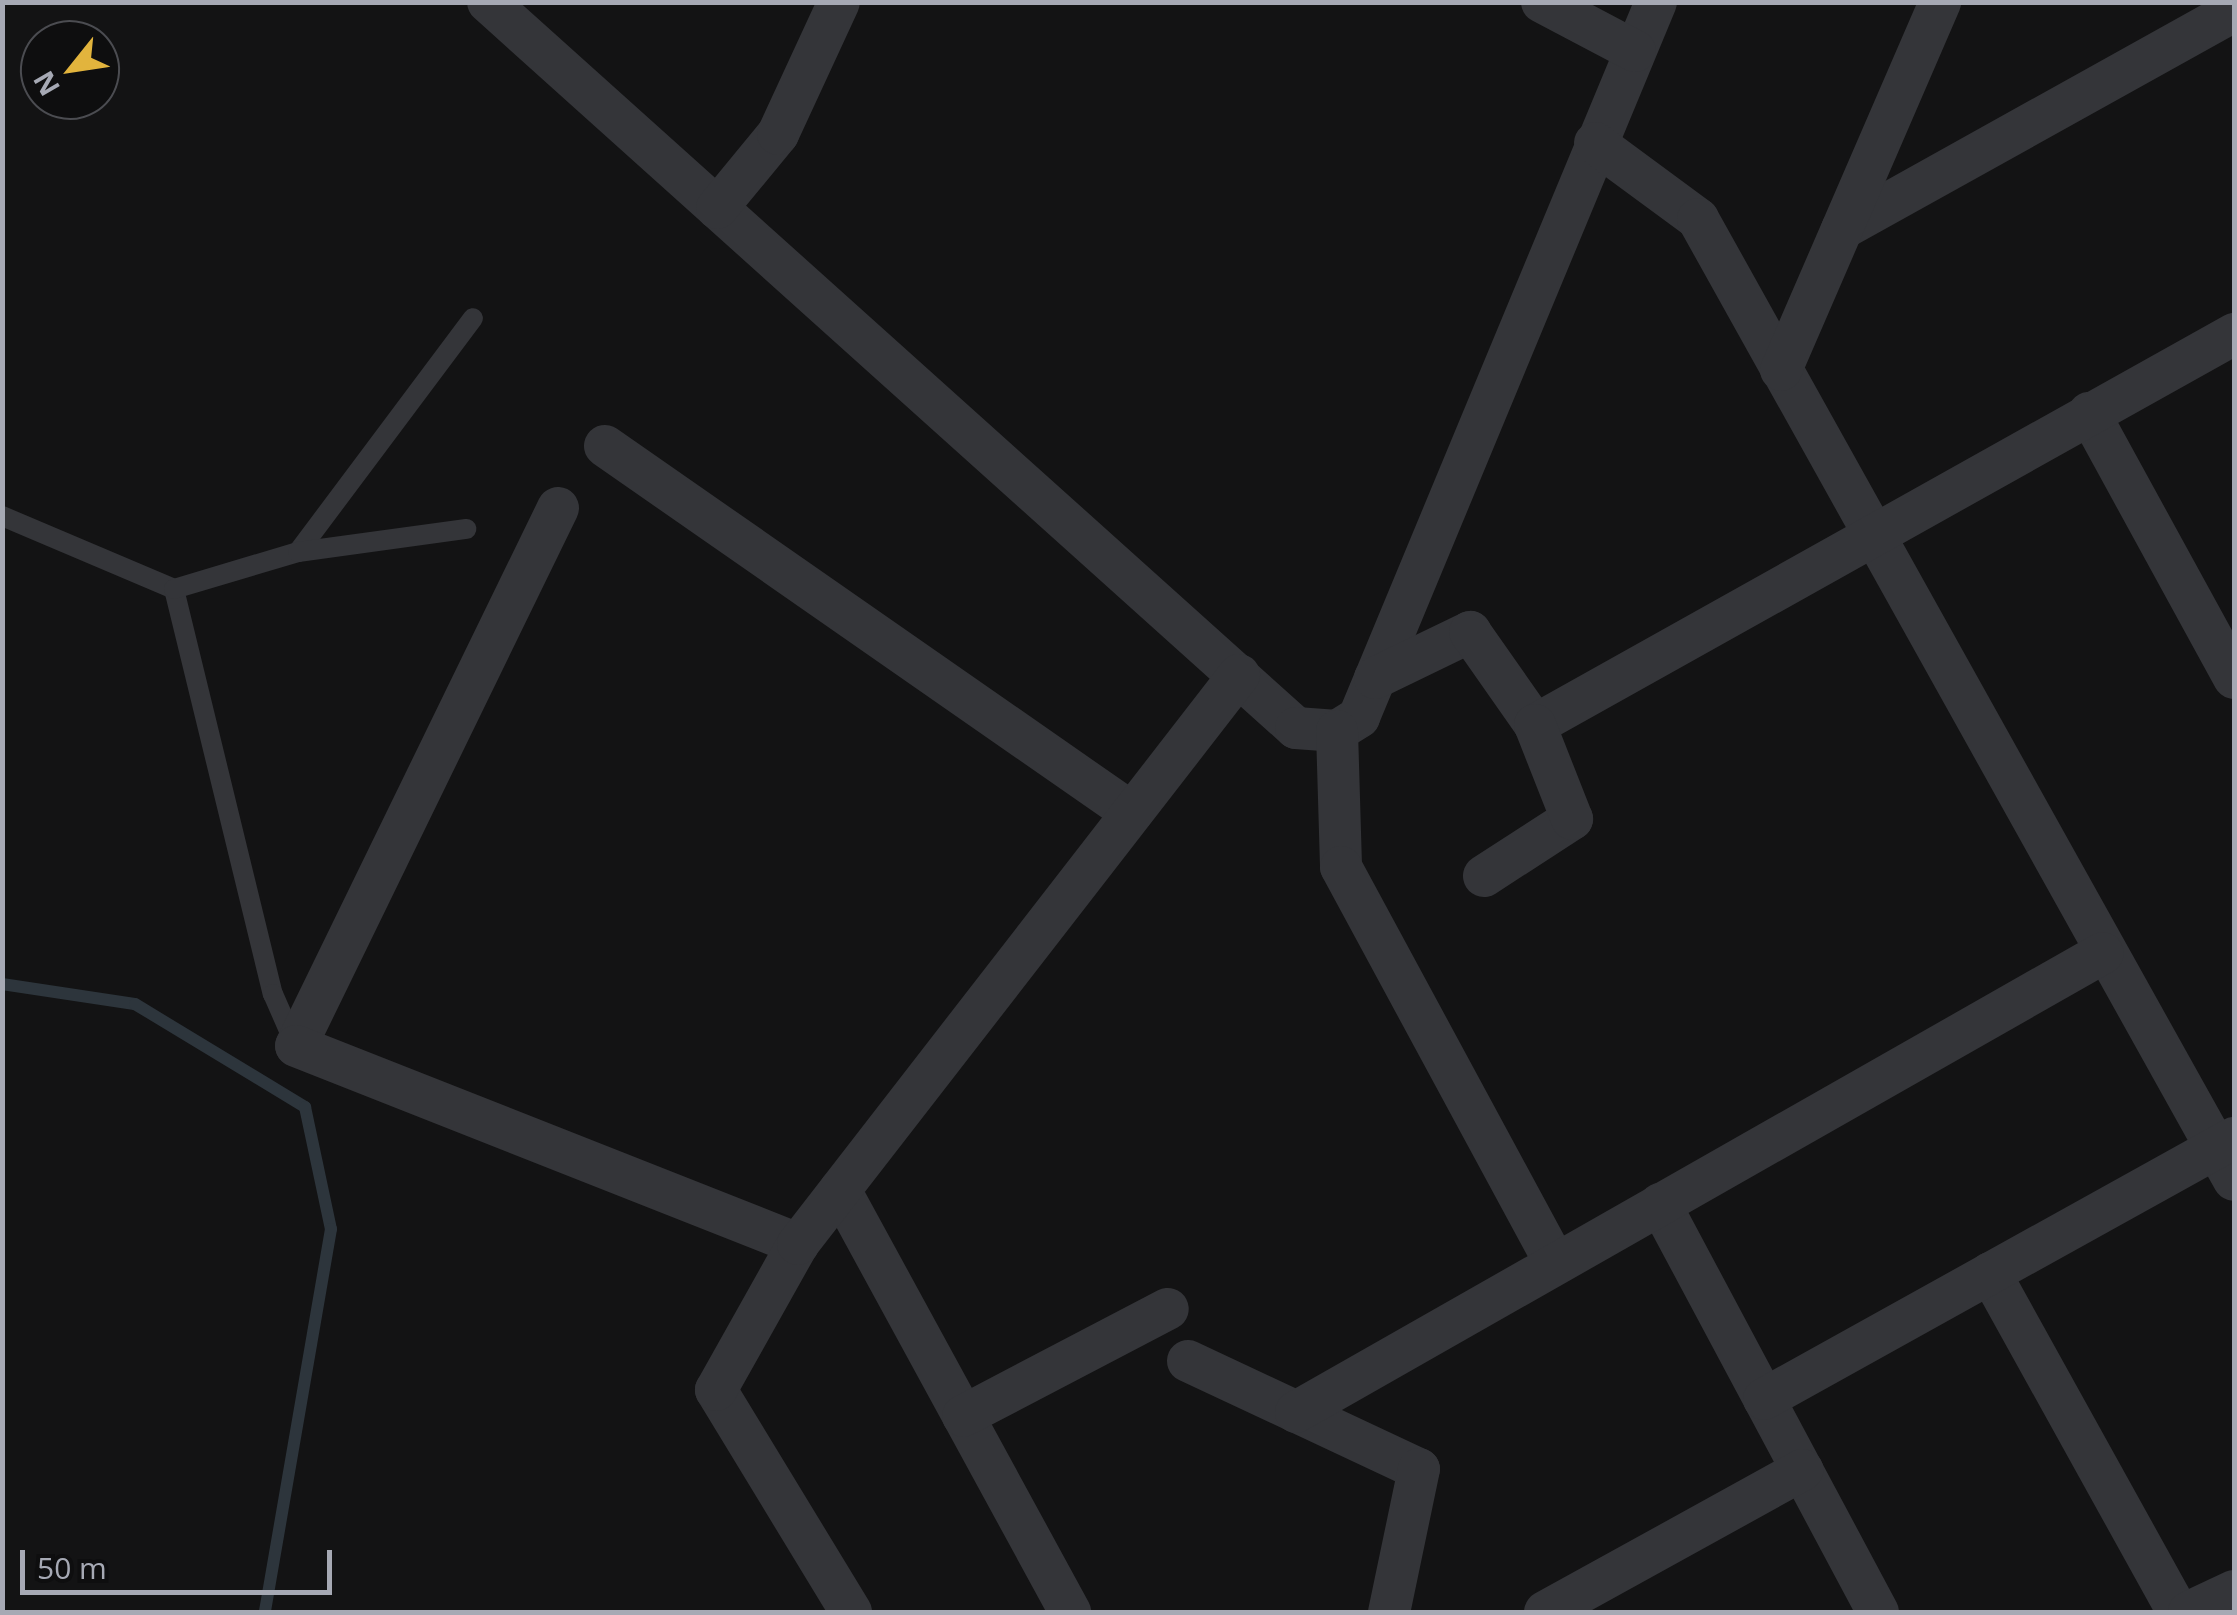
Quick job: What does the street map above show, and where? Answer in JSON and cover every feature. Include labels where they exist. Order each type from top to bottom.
[{"type":"street","points":[[488,2],[1296,728],[1337,731],[1359,716],[1656,2]]},
{"type":"street","points":[[717,208],[778,134],[839,2]]},
{"type":"street","points":[[1542,2],[1635,51]]},
{"type":"street","points":[[1781,370],[1940,2]]},
{"type":"street","points":[[1842,229],[2234,11]]},
{"type":"street","points":[[1595,143],[1698,220],[1875,531],[2103,953],[2229,1155],[1990,1273],[1764,1399]]},
{"type":"street","points":[[1535,725],[1875,531],[2234,334]]},
{"type":"street","points":[[2089,414],[2234,678]]},
{"type":"street","points":[[605,446],[1132,813]]},
{"type":"street","points":[[558,508],[296,1046],[798,1244]]},
{"type":"street","points":[[1375,678],[1470,632],[1535,725],[1572,819],[1484,876]]},
{"type":"street","points":[[850,1612],[716,1390],[798,1244],[1239,675]]},
{"type":"street","points":[[1337,731],[1342,867],[1556,1264]]},
{"type":"street","points":[[1296,1412],[2103,953]]},
{"type":"street","points":[[840,1190],[1070,1612]]},
{"type":"street","points":[[1660,1204],[1878,1612]]},
{"type":"street","points":[[1990,1273],[2178,1612]]},
{"type":"street","points":[[963,1416],[1168,1308]]},
{"type":"street","points":[[1188,1362],[1419,1469],[1390,1612]]},
{"type":"street","points":[[1546,1612],[1802,1470]]},
{"type":"street","points":[[2189,1612],[2234,1592]]},
{"type":"lane","points":[[298,552],[473,318]]},
{"type":"lane","points":[[3,518],[174,589],[298,552],[466,530]]},
{"type":"lane","points":[[174,589],[272,994],[296,1046]]},
{"type":"waterway","points":[[2,984],[135,1004],[305,1107],[331,1229],[265,1612]]}]
